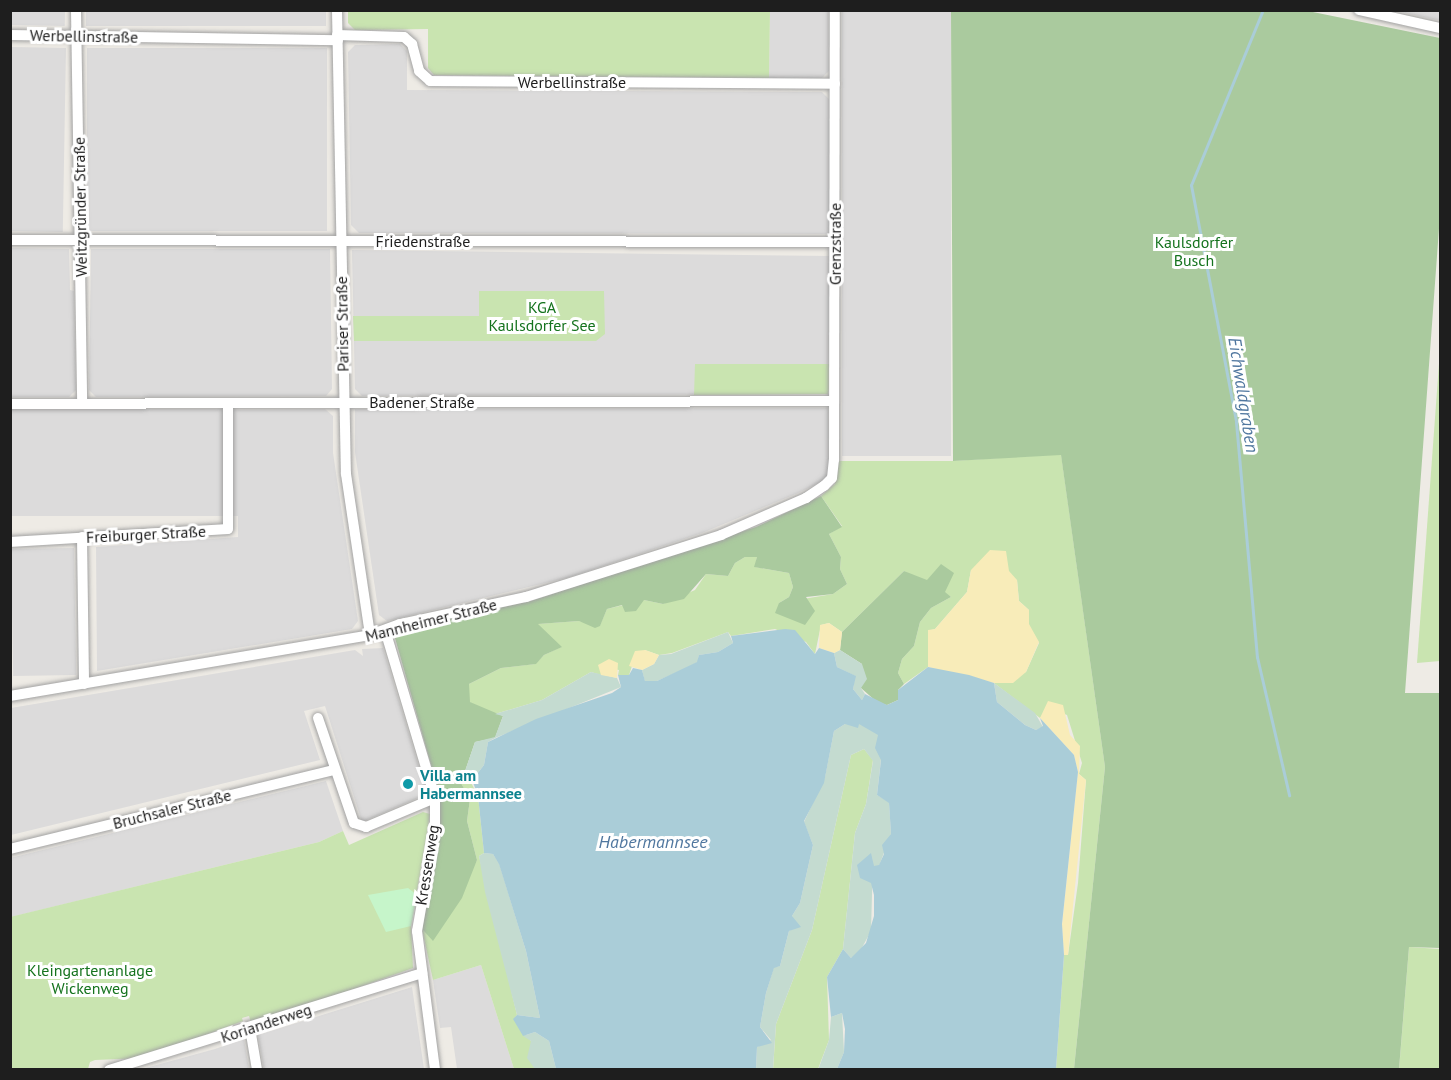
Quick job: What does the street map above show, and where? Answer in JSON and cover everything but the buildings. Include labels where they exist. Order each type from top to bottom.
[{"type":"street","name":"Weitzgründer Straße","points":[[76,10],[82,403]]},
{"type":"street","name":"Pariser Straße","points":[[337,10],[342,403],[346,474],[370,635]]},
{"type":"street","name":"Grenzstraße","points":[[832,478],[835,10]]},
{"type":"street","points":[[1359,10],[1440,28]]},
{"type":"street","name":"Werbellinstraße","points":[[10,35],[405,37],[412,44],[419,71],[430,81],[834,84]]},
{"type":"street","name":"Friedenstraße","points":[[10,240],[835,242]]},
{"type":"street","name":"Badener Straße","points":[[10,404],[834,401]]},
{"type":"street","name":"Freiburger Straße","points":[[10,542],[228,529],[228,403]]},
{"type":"street","name":"Mannheimer Straße","points":[[10,696],[370,635],[526,597],[721,535],[806,498],[832,478]]},
{"type":"street","points":[[82,537],[84,684]]},
{"type":"street","name":"Kressenweg","points":[[385,630],[435,798],[435,829],[417,931],[435,1070]]},
{"type":"street","points":[[318,718],[333,770],[351,818],[366,827],[435,798]]},
{"type":"street","name":"Bruchsaler Straße","points":[[10,849],[333,770]]},
{"type":"street","name":"Korianderweg","points":[[109,1070],[250,1029],[422,973]]},
{"type":"street","points":[[250,1029],[257,1070]]},
{"type":"shaded area","points":[[11,10],[65,11],[65,26],[11,25]]},
{"type":"shaded area","points":[[86,11],[326,11],[326,26],[86,26]]},
{"type":"shaded area","points":[[770,11],[828,11],[829,71],[822,78],[769,78]]},
{"type":"shaded area","points":[[842,11],[951,11],[951,456],[842,456]]},
{"type":"shaded area","points":[[1396,11],[1440,11],[1440,20],[1438,20]]},
{"type":"shaded area","points":[[400,44],[407,51],[407,90],[822,92],[829,99],[830,234],[359,233],[351,225],[348,52],[355,45]]},
{"type":"shaded area","points":[[11,47],[66,48],[63,232],[10,231]]},
{"type":"shaded area","points":[[87,48],[327,48],[327,231],[87,231]]},
{"type":"shaded area","points":[[11,248],[69,249],[70,290],[74,291],[76,390],[69,397],[11,397]]},
{"type":"shaded area","points":[[91,249],[330,249],[332,389],[326,396],[96,397],[89,390]]},
{"type":"shaded area","points":[[352,250],[830,256],[828,394],[362,396],[355,389]]},
{"type":"shaded area","points":[[828,408],[829,478],[798,493],[702,533],[570,577],[387,621],[379,615],[355,452],[355,409]]},
{"type":"shaded area","points":[[11,409],[223,409],[223,516],[11,516]]},
{"type":"shaded area","points":[[325,409],[333,416],[333,453],[358,621],[352,629],[97,671],[96,547],[238,537],[238,516],[231,516],[230,410]]},
{"type":"shaded area","points":[[74,548],[76,675],[13,676],[11,549]]},
{"type":"shaded area","points":[[383,648],[427,794],[362,822],[325,706],[304,711],[320,760],[11,835],[11,708],[355,650],[363,656],[362,649]]},
{"type":"shaded area","points":[[326,781],[343,831],[319,842],[11,917],[10,858]]},
{"type":"shaded area","points":[[481,965],[514,1069],[457,1069],[451,1027],[440,1028],[433,980]]},
{"type":"shaded area","points":[[412,987],[424,1069],[264,1069],[258,1035]]},
{"type":"shaded area","points":[[244,1039],[249,1069],[142,1069],[215,1049]]},
{"type":"green space","points":[[348,11],[770,11],[769,78],[434,75],[428,68],[428,29],[355,30],[348,23]]},
{"type":"green space","name":"Kaulsdorfer Busch","points":[[951,11],[1308,11],[1440,38],[1440,215],[1405,693],[1440,693],[1440,948],[1409,947],[1399,1069],[1074,1069],[1105,767],[1061,455],[953,461]]},
{"type":"green space","name":"KGA Kaulsdorfer See","points":[[479,291],[604,291],[605,334],[596,341],[354,341],[353,316],[479,316]]},
{"type":"green space","points":[[1440,350],[1440,661],[1417,663]]},
{"type":"green space","points":[[695,364],[830,364],[830,384],[828,394],[694,395]]},
{"type":"green space","points":[[1061,454],[1105,767],[1074,1069],[1056,1069],[1064,955],[1068,955],[1078,883],[1086,780],[1079,774],[1082,763],[1067,715],[1048,708],[1040,718],[994,683],[1026,672],[1039,643],[1028,624],[1029,610],[1019,601],[1017,580],[971,570],[967,592],[935,629],[928,631],[928,667],[904,684],[898,673],[902,659],[914,646],[920,622],[931,608],[951,597],[904,571],[842,632],[829,623],[821,625],[815,654],[806,642],[775,629],[731,636],[728,632],[672,653],[659,655],[645,650],[634,660],[629,675],[618,675],[619,670],[601,667],[601,675],[591,672],[542,700],[495,714],[469,702],[469,684],[501,668],[535,664],[544,655],[561,647],[537,624],[579,621],[600,625],[607,609],[644,600],[663,604],[695,590],[706,574],[728,576],[735,563],[745,557],[757,557],[755,567],[789,573],[793,587],[789,597],[779,603],[833,594],[847,584],[840,569],[841,557],[829,534],[842,526],[821,496],[835,484],[839,461],[953,461]]},
{"type":"green space","points":[[821,496],[842,527],[829,534],[841,557],[840,569],[847,584],[833,594],[806,597],[815,611],[805,625],[775,613],[779,603],[789,597],[793,587],[789,573],[754,567],[757,557],[745,557],[735,563],[728,576],[706,574],[684,599],[663,604],[644,600],[636,611],[625,612],[622,605],[607,609],[600,626],[595,628],[579,621],[538,624],[562,647],[544,655],[536,664],[501,668],[469,684],[470,702],[503,716],[495,738],[475,742],[461,783],[470,799],[467,821],[477,860],[462,898],[433,941],[422,929],[440,825],[439,793],[393,631],[531,601],[756,527]]},
{"type":"green space","points":[[941,564],[954,573],[945,592],[951,597],[931,608],[920,622],[914,646],[902,659],[898,673],[904,684],[898,690],[898,700],[887,705],[878,703],[861,688],[862,664],[840,650],[842,632],[904,571],[927,580]]},
{"type":"green space","points":[[728,632],[733,643],[718,652],[699,655],[698,662],[682,670],[657,681],[645,682],[642,670],[654,664],[659,655],[671,654]]},
{"type":"green space","points":[[840,650],[862,664],[867,679],[861,688],[865,694],[862,700],[853,689],[855,676],[837,667],[834,653]]},
{"type":"green space","points":[[591,672],[617,678],[621,687],[495,738],[488,742],[484,765],[477,774],[465,771],[475,742],[495,737],[503,716],[495,714],[542,700]]},
{"type":"green space","points":[[994,683],[1035,713],[1043,727],[1036,730],[1025,725],[997,702]]},
{"type":"green space","points":[[859,723],[878,734],[881,759],[877,795],[889,802],[891,834],[879,866],[873,866],[873,857],[871,931],[858,955],[851,958],[843,949],[855,833],[866,804],[873,761],[864,749],[851,755],[812,930],[776,1024],[773,1069],[756,1070],[757,1047],[771,1040],[760,1027],[766,993],[774,967],[780,966],[789,931],[794,928],[792,916],[800,903],[813,845],[804,822],[825,777],[834,731],[845,724]]},
{"type":"green space","points":[[864,749],[873,760],[866,804],[855,833],[843,949],[827,977],[829,1040],[818,1069],[773,1070],[776,1024],[812,930],[851,755]]},
{"type":"green space","points":[[465,771],[478,796],[484,853],[479,856],[517,1015],[514,1019],[531,1041],[535,1069],[514,1069],[481,965],[433,980],[422,929],[433,940],[477,860],[467,821],[470,799],[461,783]]},
{"type":"green space","name":"Kleingartenanlage Wickenweg","points":[[423,812],[430,814],[411,926],[413,968],[252,1025],[249,1016],[242,1018],[243,1021],[143,1058],[95,1060],[90,1062],[88,1069],[11,1069],[10,917],[319,842],[343,831],[349,845]]},
{"type":"green space","points":[[484,853],[493,854],[499,863],[526,951],[540,1018],[517,1015],[485,892],[479,856]]},
{"type":"green space","points":[[408,888],[417,895],[411,926],[386,932],[368,895]]},
{"type":"green space","points":[[1409,947],[1440,949],[1440,1069],[1399,1070]]},
{"type":"green space","points":[[842,1013],[844,1052],[837,1069],[818,1070],[829,1040],[831,1017]]},
{"type":"green space","points":[[535,1032],[549,1041],[556,1069],[535,1069],[527,1058],[531,1041],[523,1036]]},
{"type":"sand","points":[[990,550],[1006,551],[1009,571],[1017,580],[1019,601],[1029,610],[1029,624],[1039,642],[1026,672],[1013,683],[994,683],[928,667],[928,630],[935,629],[967,592],[971,570]]},
{"type":"sand","points":[[829,623],[842,632],[840,650],[834,653],[819,648],[820,625]]},
{"type":"sand","points":[[645,650],[659,655],[654,664],[642,670],[629,666],[635,651]]},
{"type":"sand","points":[[609,659],[618,663],[617,678],[601,675],[598,665]]},
{"type":"sand","points":[[1048,701],[1063,705],[1070,735],[1080,746],[1079,774],[1086,780],[1068,955],[1064,955],[1062,925],[1078,772],[1074,755],[1040,718]]},
{"type":"water","name":"Habermannsee","points":[[785,629],[795,630],[815,654],[819,648],[834,653],[837,667],[856,676],[853,689],[862,700],[865,694],[887,705],[898,700],[898,690],[928,667],[969,675],[994,683],[997,702],[1025,725],[1036,730],[1043,726],[1040,718],[1074,755],[1078,772],[1062,924],[1064,955],[1056,1069],[837,1069],[844,1052],[845,1029],[842,1013],[831,1017],[827,977],[843,949],[851,958],[866,943],[874,916],[874,895],[871,883],[860,878],[857,865],[871,853],[874,866],[879,865],[884,854],[882,845],[891,834],[889,803],[877,795],[881,760],[875,748],[878,735],[859,724],[858,728],[845,724],[834,731],[824,783],[804,821],[813,845],[800,903],[792,916],[801,927],[789,931],[780,966],[774,968],[766,993],[760,1027],[772,1043],[757,1047],[756,1069],[556,1069],[549,1041],[535,1032],[523,1036],[513,1019],[517,1015],[540,1018],[526,951],[499,864],[493,854],[484,853],[478,796],[470,774],[477,774],[484,765],[488,742],[536,719],[612,693],[621,687],[618,675],[629,675],[633,668],[642,670],[645,681],[657,681],[697,662],[699,655],[718,652],[733,643],[731,636]]},
{"type":"waterway","name":"Eichwaldgraben","points":[[1262,12],[1191,185],[1236,422],[1257,657],[1289,795]]},
{"type":"place","name":"Villa am Habermannsee","points":[[408,784]]}]
